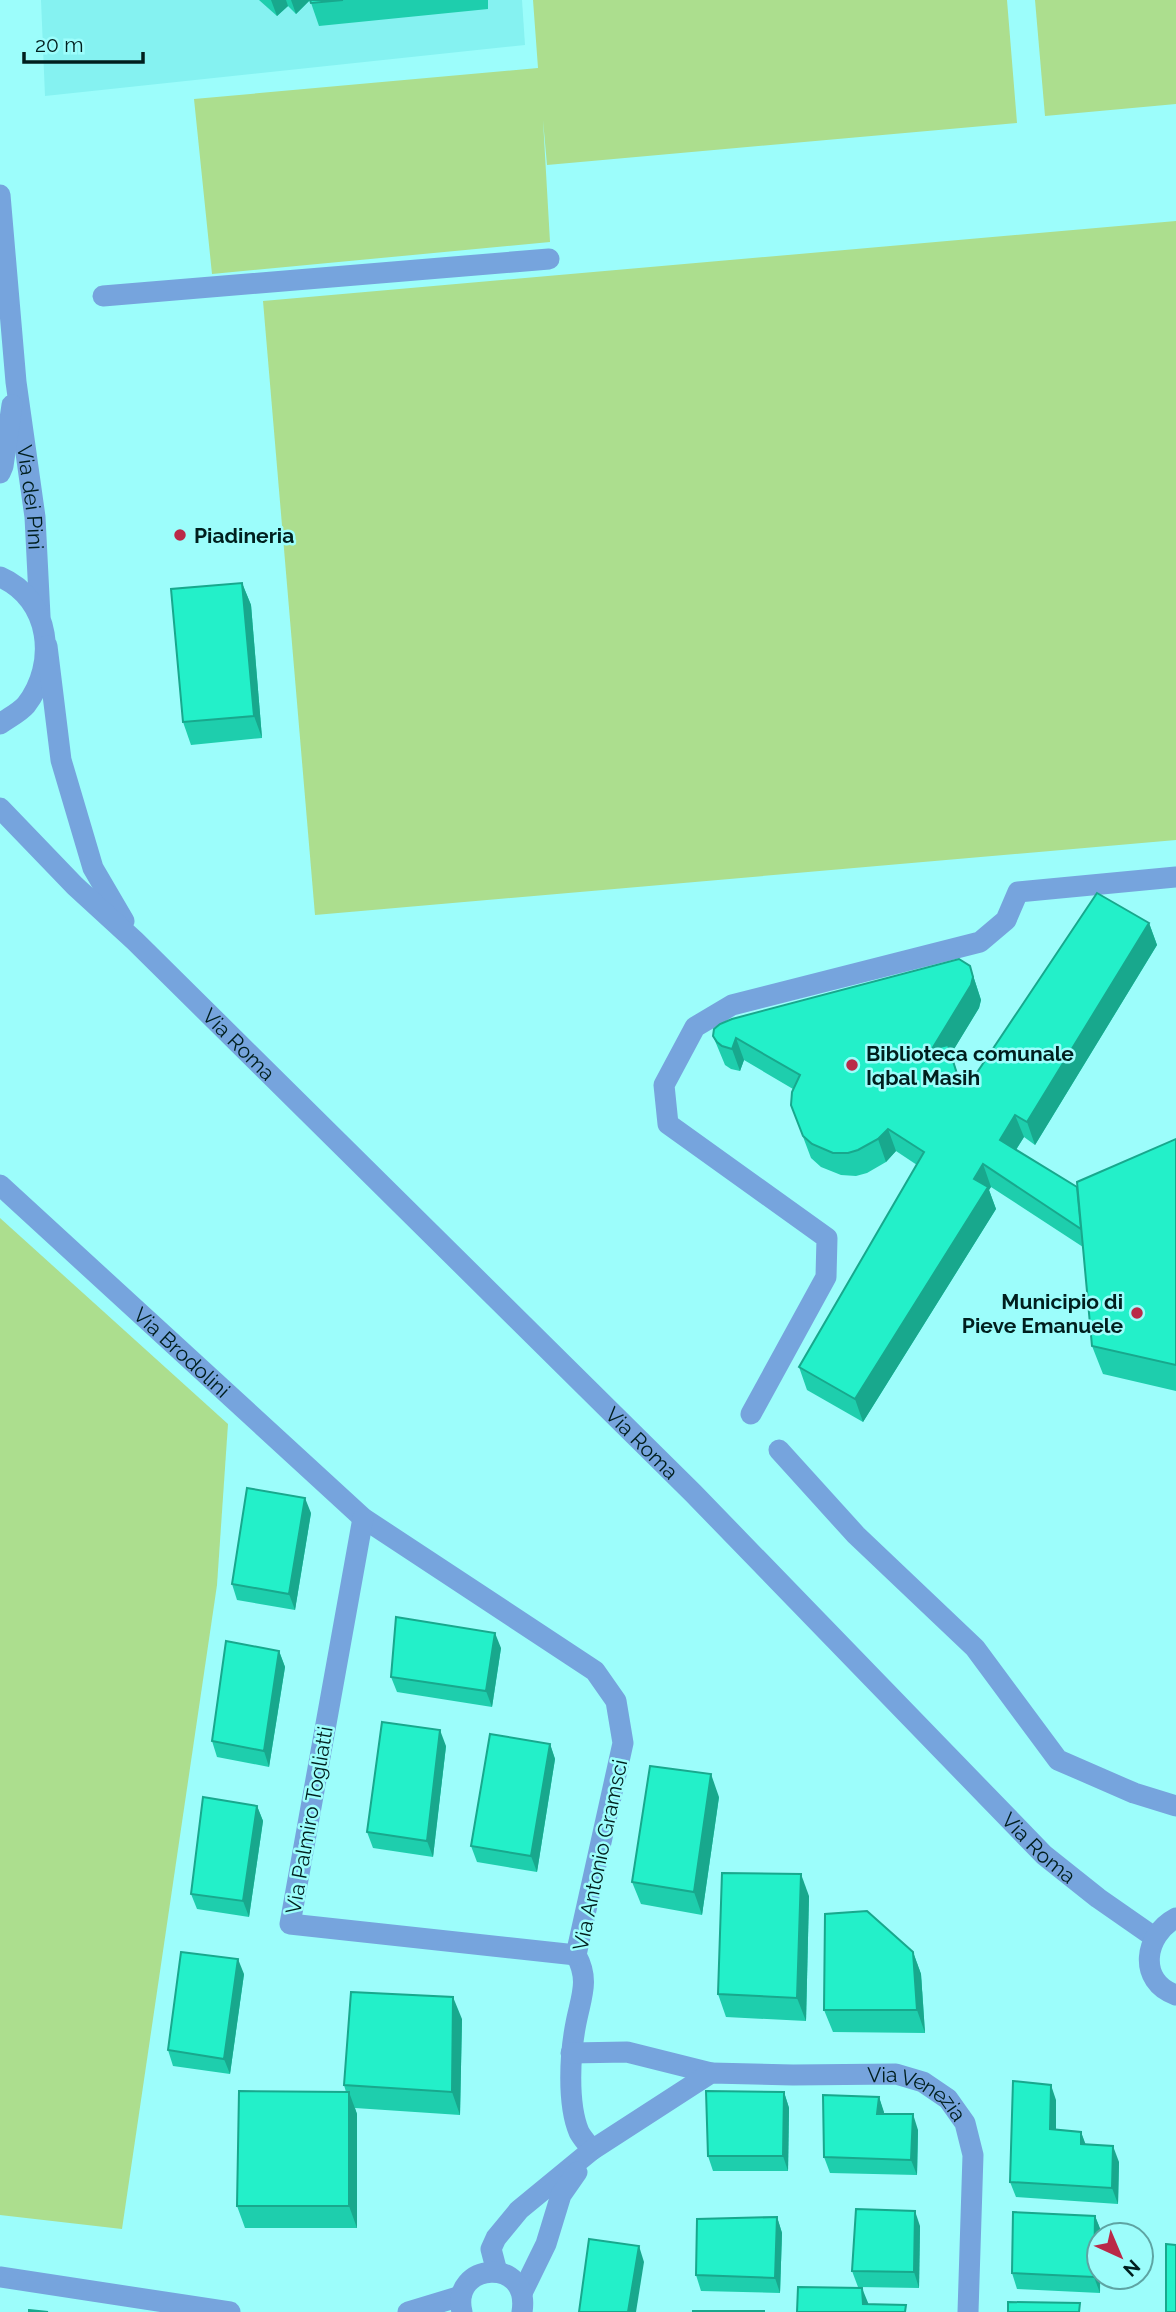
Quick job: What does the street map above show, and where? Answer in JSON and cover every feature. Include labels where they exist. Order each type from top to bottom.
[{"type":"street","name":"Via dei Pini","points":[[0,195],[16,382],[35,517],[40,616],[47,646]]},
{"type":"street","points":[[103,296],[549,259]]},
{"type":"street","name":"Via dei Pini","points":[[0,473],[16,382]]},
{"type":"street","points":[[0,577],[26,595],[40,616]]},
{"type":"street","points":[[0,724],[25,706],[42,679],[47,646]]},
{"type":"street","name":"Via Roma","points":[[47,646],[60,755],[93,869],[135,941]]},
{"type":"street","name":"Via Roma","points":[[0,808],[75,886],[135,941],[693,1493],[1044,1855],[1098,1898],[1154,1937]]},
{"type":"street","points":[[751,1414],[826,1277],[827,1238],[668,1124],[664,1085],[695,1027],[732,1004],[980,942],[1006,920],[1018,892],[1176,877]]},
{"type":"street","name":"Via Brodolini","points":[[0,1185],[363,1518]]},
{"type":"street","points":[[779,1450],[856,1535],[975,1648],[1058,1760],[1134,1793],[1176,1806]]},
{"type":"street","name":"Via Palmiro Togliatti","points":[[363,1518],[290,1924],[576,1955]]},
{"type":"street","name":"Via Antonio Gramsci","points":[[363,1518],[595,1671],[616,1701],[623,1743],[576,1955],[582,1965],[585,1980],[571,2053],[574,2111],[580,2133],[592,2150]]},
{"type":"street","points":[[1176,1918],[1163,1926],[1149,1949],[1153,1975],[1161,1986],[1176,1995]]},
{"type":"street","name":"Via Venezia","points":[[571,2053],[627,2052],[712,2073],[896,2074],[923,2082],[948,2099],[965,2123],[973,2155],[968,2312]]},
{"type":"street","points":[[497,2272],[491,2249],[496,2238],[519,2210],[592,2150],[712,2073]]},
{"type":"street","points":[[522,2302],[546,2244],[561,2195],[592,2150]]},
{"type":"street","points":[[408,2312],[462,2304],[470,2280],[478,2274],[497,2272],[512,2279],[522,2302]]},
{"type":"street","points":[[0,2277],[230,2312]]},
{"type":"shaded area","points":[[41,0],[522,0],[525,45],[45,96]]},
{"type":"green space","points":[[533,0],[1007,0],[1017,123],[547,165],[543,120],[550,242],[212,274],[194,99],[538,68]]},
{"type":"green space","points":[[1035,0],[1176,0],[1176,104],[1045,116]]},
{"type":"green space","points":[[1176,221],[1176,840],[315,915],[263,301]]},
{"type":"green space","points":[[0,1218],[228,1424],[217,1585],[122,2229],[0,2215]]},
{"type":"building","points":[[310,0],[343,0],[311,3]]},
{"type":"building","points":[[242,583],[254,716],[183,722],[171,589]]},
{"type":"building","points":[[1097,893],[1149,923],[1027,1122],[1015,1115],[1000,1140],[1077,1187],[1081,1229],[983,1164],[974,1179],[988,1187],[855,1399],[799,1367],[924,1152],[888,1129],[878,1139],[848,1153],[833,1153],[812,1144],[803,1136],[791,1105],[792,1092],[800,1075],[736,1038],[732,1049],[722,1046],[713,1036],[714,1029],[732,1019],[959,959],[970,966],[973,977],[971,985],[932,1049],[948,1045],[958,1077],[970,1083]]},
{"type":"building","name":"Municipio di Pieve Emanuele","points":[[1176,1139],[1176,1365],[1092,1346],[1077,1182]]},
{"type":"building","points":[[247,1488],[305,1498],[289,1594],[232,1584]]},
{"type":"building","points":[[396,1617],[495,1633],[486,1691],[391,1677]]},
{"type":"building","points":[[226,1641],[279,1651],[264,1751],[212,1741]]},
{"type":"building","points":[[382,1722],[440,1730],[427,1841],[367,1832]]},
{"type":"building","points":[[490,1734],[550,1744],[531,1856],[471,1846]]},
{"type":"building","points":[[650,1766],[711,1774],[694,1892],[632,1882]]},
{"type":"building","points":[[203,1797],[257,1806],[243,1901],[191,1894]]},
{"type":"building","points":[[722,1873],[801,1874],[797,1998],[718,1994]]},
{"type":"building","points":[[867,1911],[913,1952],[917,2010],[824,2010],[825,1914]]},
{"type":"building","points":[[181,1952],[238,1959],[224,2059],[168,2050]]},
{"type":"building","points":[[351,1992],[453,1997],[452,2092],[344,2085]]},
{"type":"building","points":[[1013,2081],[1051,2085],[1050,2129],[1081,2132],[1081,2144],[1113,2146],[1112,2188],[1010,2182]]},
{"type":"building","points":[[239,2091],[349,2092],[349,2206],[237,2206]]},
{"type":"building","points":[[706,2091],[784,2092],[783,2156],[708,2156]]},
{"type":"building","points":[[823,2095],[879,2097],[877,2114],[913,2114],[911,2160],[824,2157]]},
{"type":"building","points":[[856,2209],[915,2211],[914,2272],[852,2271]]},
{"type":"building","points":[[1013,2212],[1095,2216],[1095,2221],[1085,2221],[1085,2277],[1012,2273]]},
{"type":"building","points":[[777,2217],[775,2278],[696,2275],[697,2219]]},
{"type":"building","points":[[589,2239],[639,2246],[628,2312],[579,2312]]},
{"type":"building","points":[[1166,2244],[1176,2245],[1176,2312],[1166,2312]]},
{"type":"building","points":[[798,2287],[862,2288],[863,2304],[906,2305],[905,2312],[797,2312]]},
{"type":"building","points":[[1008,2302],[1080,2303],[1079,2312],[1008,2312]]},
{"type":"building","points":[[692,2311],[764,2311],[764,2312]]},
{"type":"place","name":"Piadineria","points":[[180,535]]},
{"type":"place","name":"Biblioteca comunale Iqbal Masih","points":[[852,1065]]},
{"type":"place","name":"Municipio di Pieve Emanuele","points":[[1137,1313]]}]
